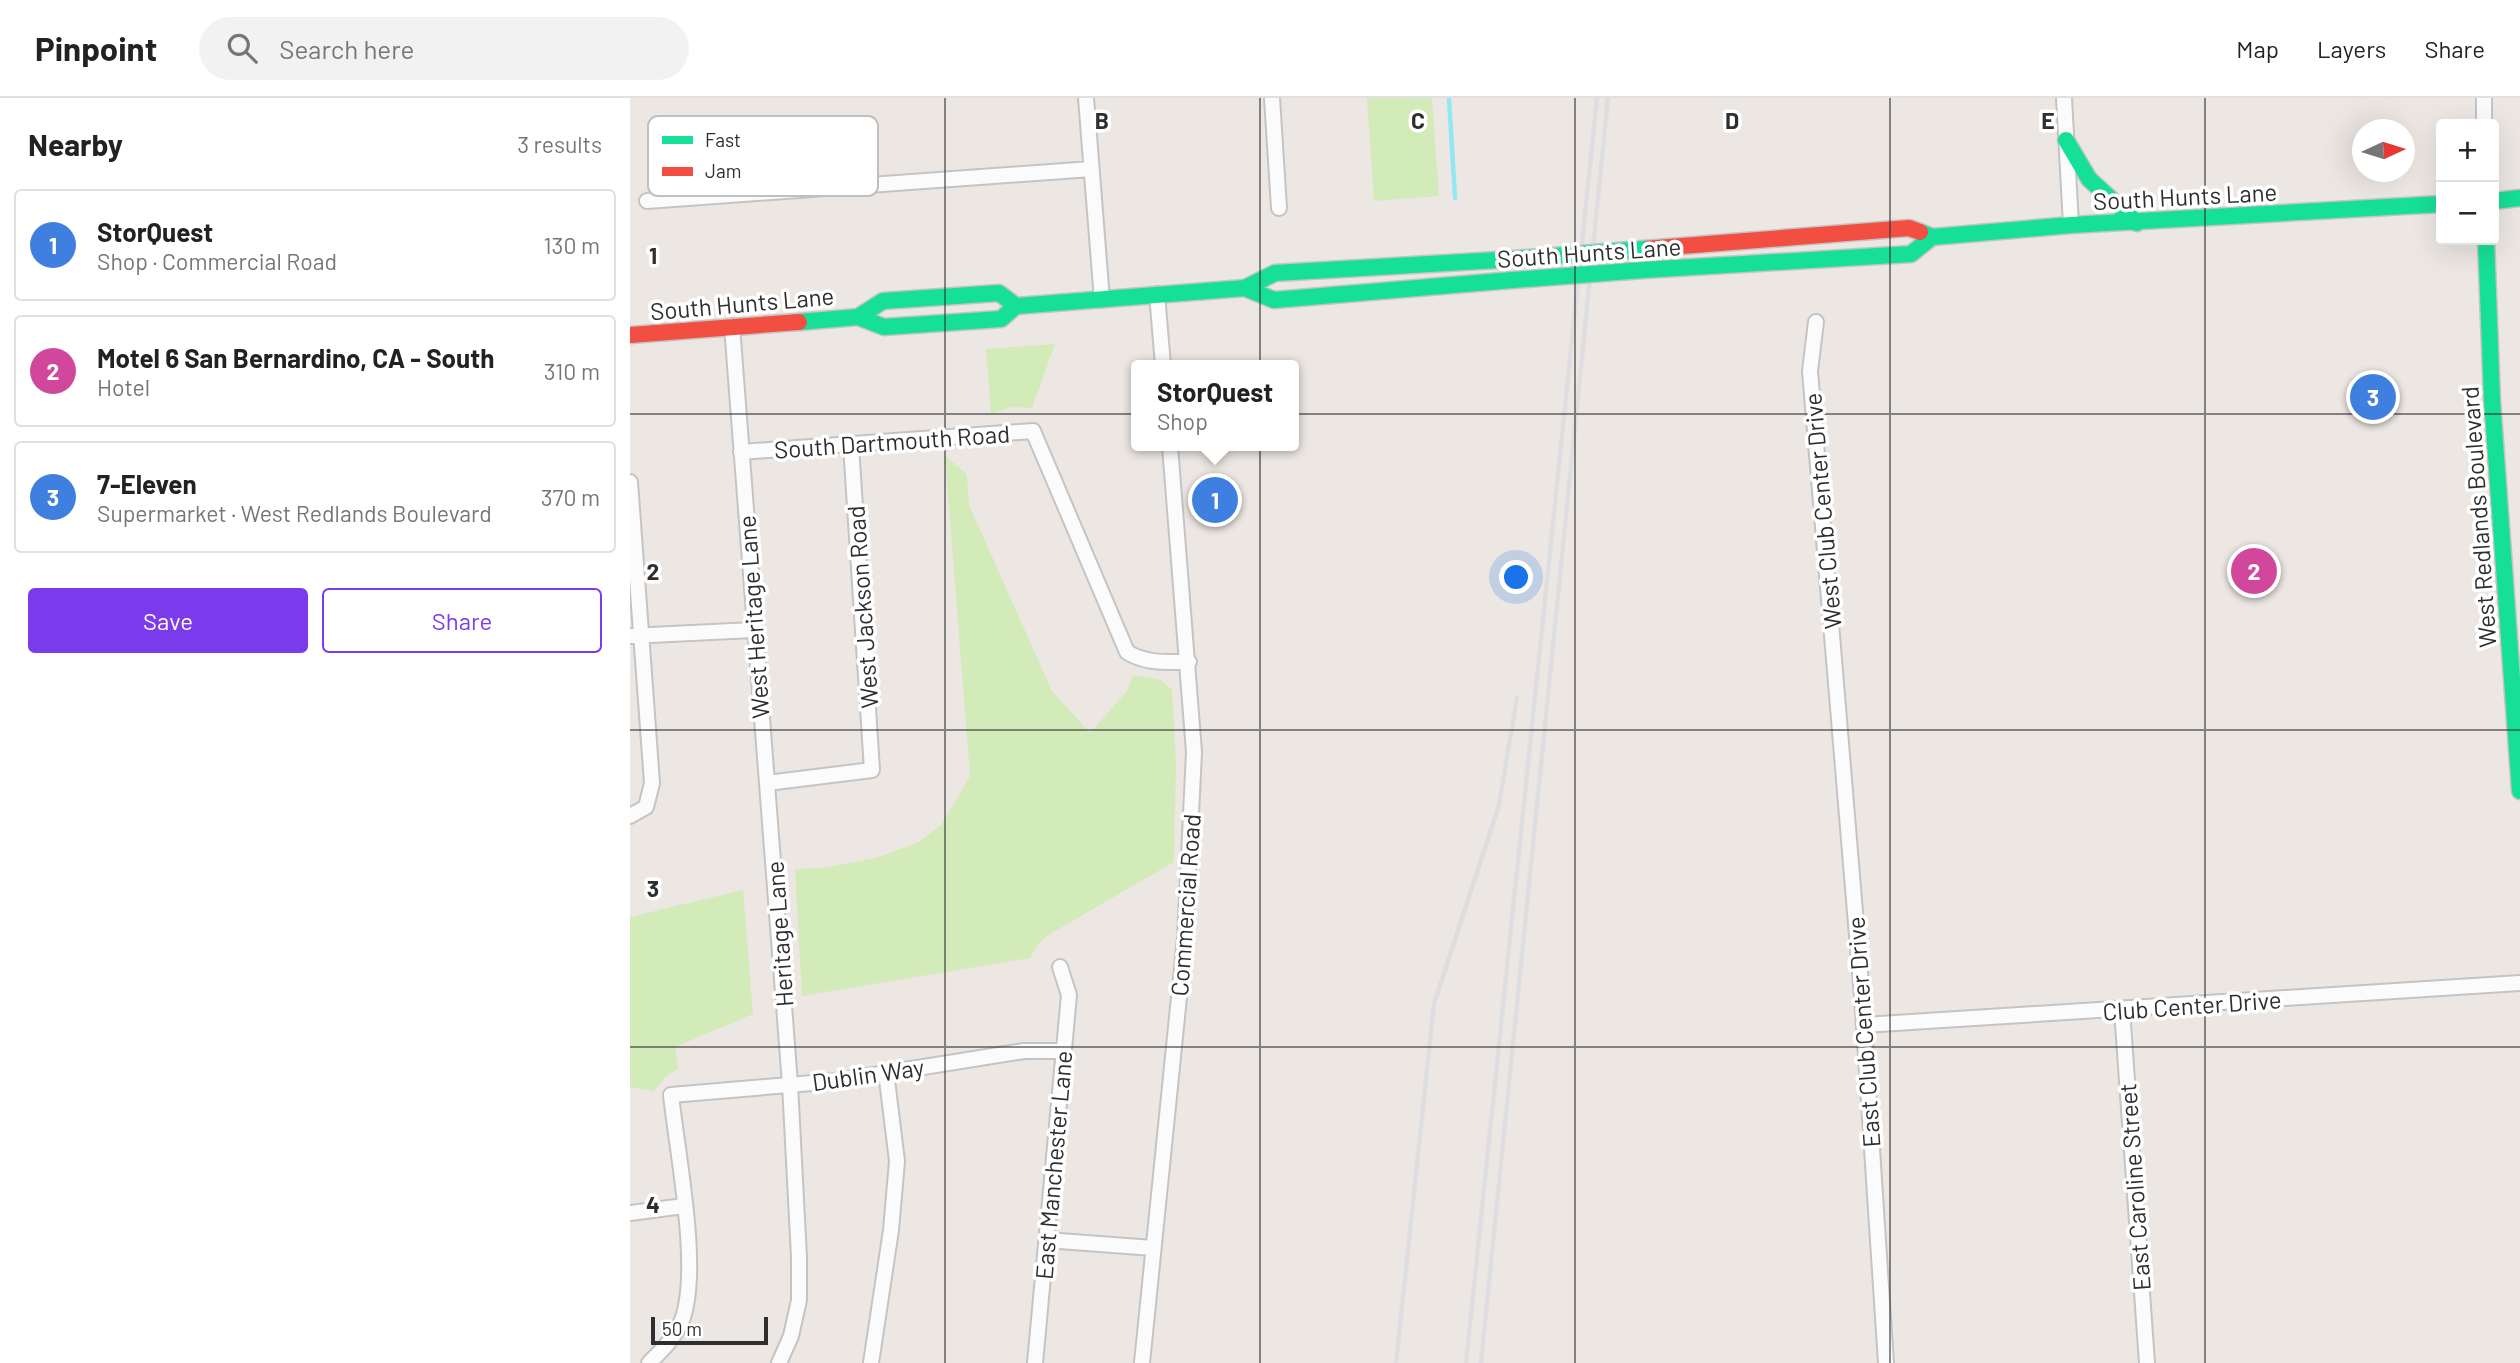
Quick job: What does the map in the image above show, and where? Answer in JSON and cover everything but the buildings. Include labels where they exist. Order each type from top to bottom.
[{"type":"main road","points":[[2066,140],[2089,179],[2137,223]]},
{"type":"main road","points":[[2499,200],[2520,198]]},
{"type":"main road","name":"South Hunts Lane","points":[[630,335],[858,317],[884,327],[1001,319],[1016,306],[1245,288],[1275,273],[1515,259],[1909,228],[1933,237],[2071,225],[2436,204]]},
{"type":"main road","name":"South Hunts Lane","points":[[1245,288],[1274,300],[1643,270],[1911,254],[1933,237]]},
{"type":"main road","name":"West Redlands Boulevard","points":[[2486,245],[2491,400],[2520,791]]},
{"type":"main road","name":"South Hunts Lane","points":[[858,317],[883,301],[999,293],[1016,306]]},
{"type":"street","points":[[1086,98],[1102,300]]},
{"type":"street","points":[[1272,98],[1279,208]]},
{"type":"street","points":[[2064,98],[2071,225]]},
{"type":"street","points":[[2484,98],[2484,119]]},
{"type":"street","points":[[878,184],[1091,169]]},
{"type":"street","points":[[647,201],[716,196]]},
{"type":"street","points":[[1157,294],[1163,360]]},
{"type":"street","name":"West Club Center Drive","points":[[1816,321],[1810,371],[1839,700]]},
{"type":"street","points":[[732,327],[741,452]]},
{"type":"street","name":"South Dartmouth Road","points":[[741,452],[1033,431],[1127,652],[1151,661],[1189,662]]},
{"type":"street","name":"West Jackson Road","points":[[767,783],[872,770],[851,445]]},
{"type":"street","name":"Commercial Road","points":[[1142,1363],[1185,938],[1195,752],[1170,451]]},
{"type":"street","name":"West Heritage Lane","points":[[741,452],[767,783]]},
{"type":"street","points":[[630,482],[635,636],[652,783],[646,807],[630,816]]},
{"type":"street","points":[[635,636],[753,630]]},
{"type":"street","name":"East Club Center Drive","points":[[1839,700],[1886,1363]]},
{"type":"street","name":"Heritage Lane","points":[[767,783],[790,1084],[799,1300],[791,1336],[779,1363]]},
{"type":"street","name":"East Manchester Lane","points":[[1035,1363],[1069,995],[1060,967]]},
{"type":"street","name":"Club Center Drive","points":[[1864,1025],[2520,983]]},
{"type":"street","name":"East Caroline Street","points":[[2122,1010],[2147,1363]]},
{"type":"street","name":"Dublin Way","points":[[684,1206],[671,1095],[790,1084],[1024,1051],[1064,1051]]},
{"type":"street","points":[[871,1363],[891,1230],[897,1161],[886,1072]]},
{"type":"street","points":[[630,1213],[684,1206],[690,1260],[688,1295],[682,1320],[670,1342],[649,1363]]},
{"type":"street","points":[[1046,1240],[1153,1248]]},
{"type":"green space","points":[[1367,98],[1432,98],[1439,196],[1374,201]]},
{"type":"green space","points":[[1055,344],[1032,408],[1012,407],[991,414],[986,349]]},
{"type":"green space","points":[[945,456],[967,474],[969,505],[1052,691],[1090,733],[1127,691],[1133,675],[1161,680],[1172,690],[1176,763],[1174,862],[1050,934],[1039,943],[1030,958],[802,996],[795,869],[822,868],[876,858],[919,842],[941,825],[970,776]]},
{"type":"green space","points":[[743,890],[753,1014],[675,1047],[678,1069],[665,1077],[654,1091],[630,1087],[630,917]]},
{"type":"waterway","points":[[1449,98],[1455,198]]},
{"type":"railway","points":[[1466,1363],[1597,98]]},
{"type":"railway","points":[[1481,1363],[1608,98]]},
{"type":"railway","points":[[1396,1363],[1434,1004],[1499,805],[1517,698]]},
{"type":"traffic: fast","points":[[2066,140],[2089,179],[2137,223]]},
{"type":"traffic: fast","points":[[2499,200],[2520,198]]},
{"type":"traffic: fast","points":[[1920,232],[1932,237],[2071,225],[2436,204]]},
{"type":"traffic: fast","points":[[1643,270],[1911,254],[1932,237]]},
{"type":"traffic: fast","points":[[2486,245],[2492,400],[2520,791]]},
{"type":"traffic: fast","points":[[1515,259],[1644,249]]},
{"type":"traffic: fast","points":[[799,322],[858,317],[884,327],[1001,319],[1016,306],[1245,288],[1275,273],[1515,259]]},
{"type":"traffic: fast","points":[[1513,280],[1643,270]]},
{"type":"traffic: fast","points":[[1245,288],[1274,300],[1513,280]]},
{"type":"traffic: fast","points":[[858,317],[883,301],[999,293],[1016,306]]},
{"type":"traffic: jam","points":[[1644,249],[1909,228],[1920,232]]},
{"type":"traffic: jam","points":[[630,335],[799,322]]},
{"type":"place","name":"7-Eleven","points":[[2373,397]]},
{"type":"place","name":"StorQuest","points":[[1215,500]]},
{"type":"place","name":"Motel 6 San Bernardino, CA - South","points":[[2254,571]]}]
